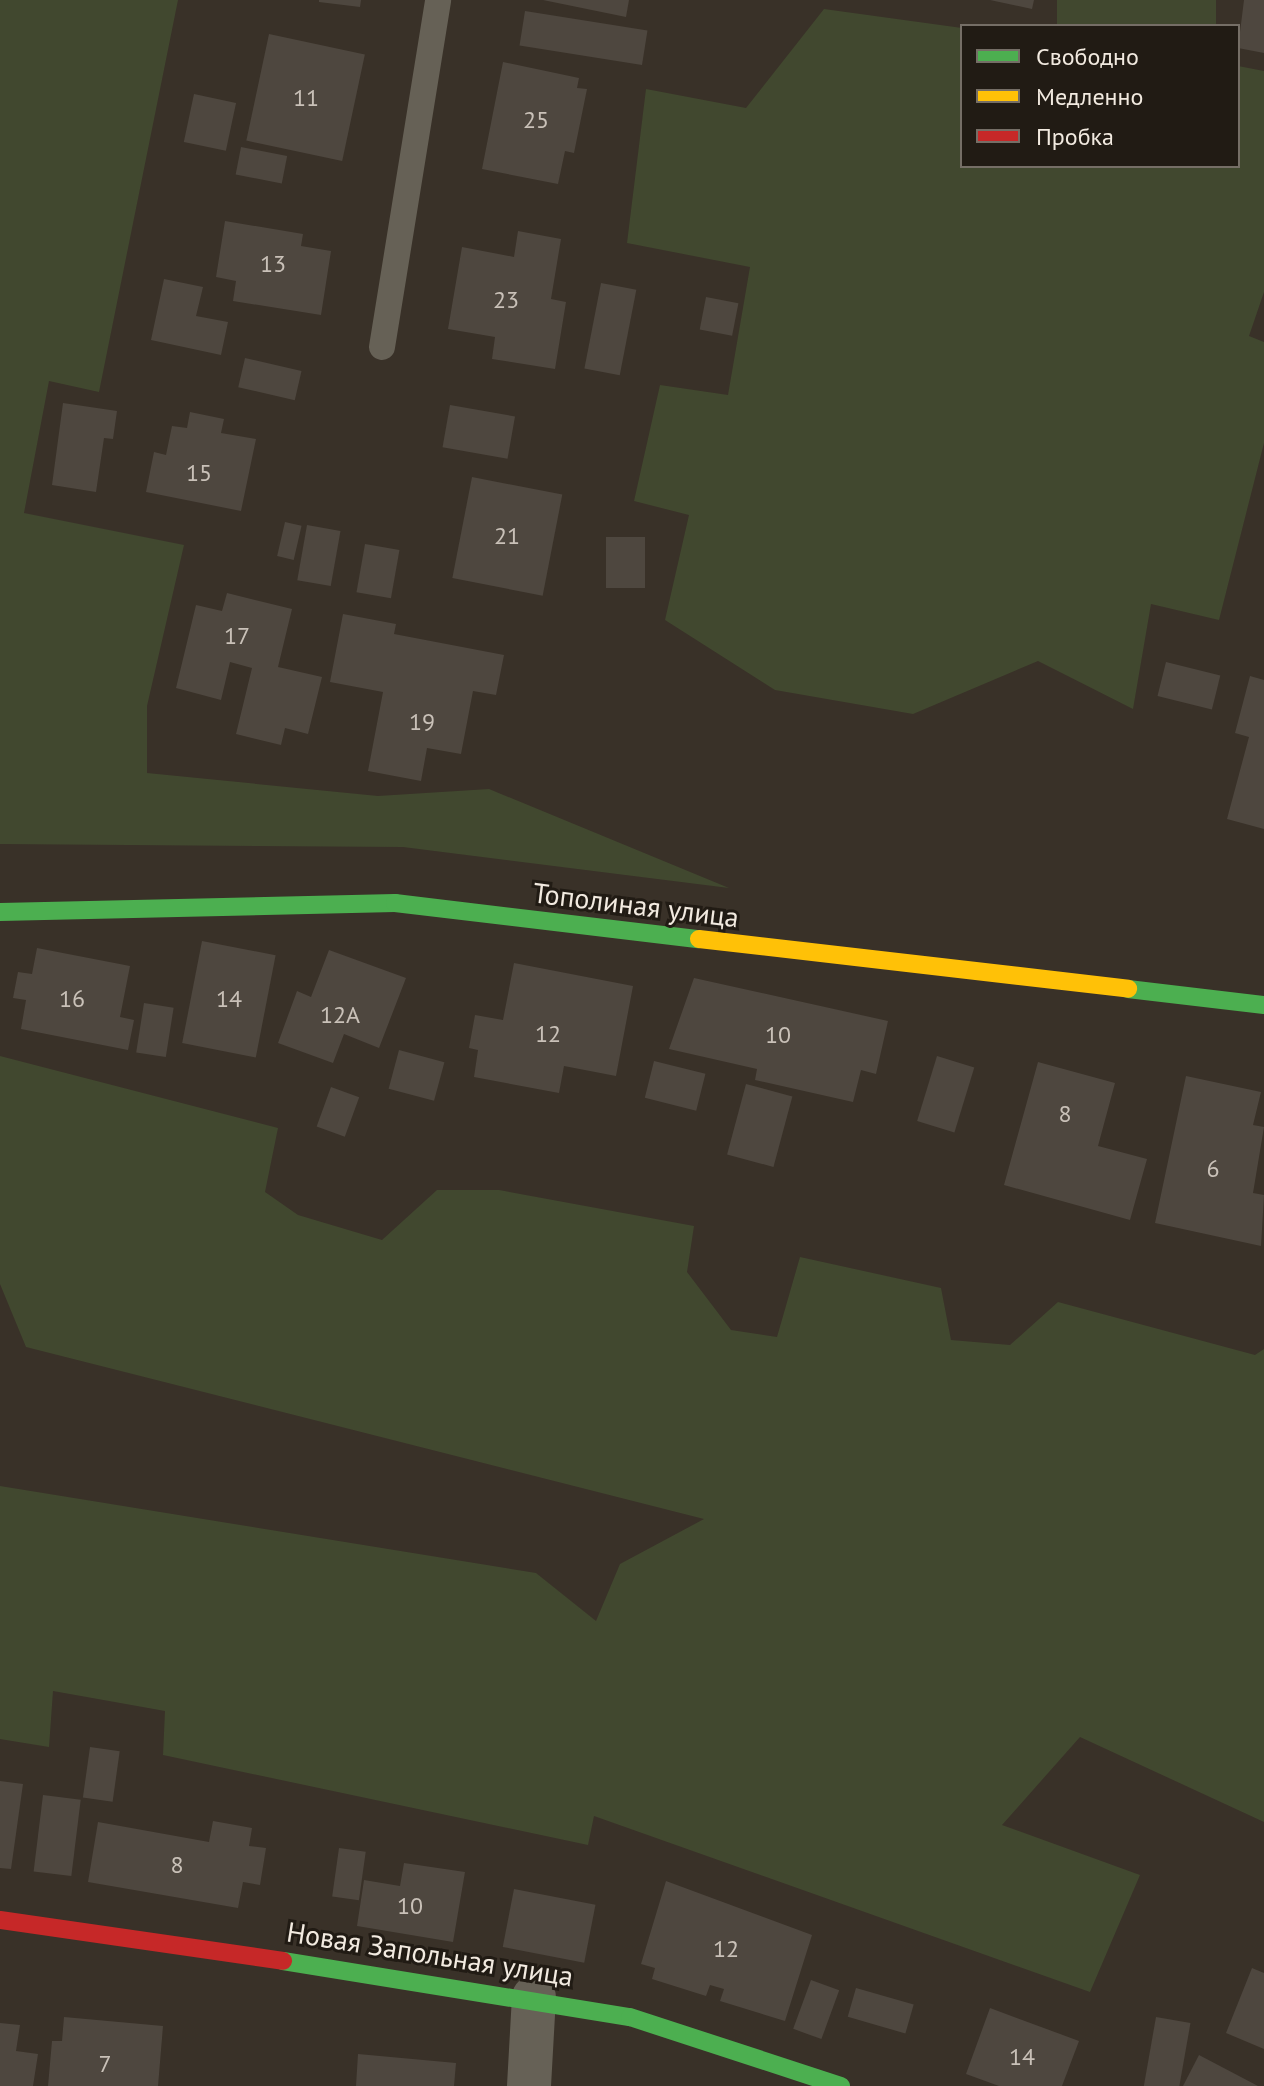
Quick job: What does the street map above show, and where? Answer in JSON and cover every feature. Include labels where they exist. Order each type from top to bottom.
[{"type":"street","name":"Тополиная улица","points":[[0,912],[90,905],[395,903],[1264,1005]]},
{"type":"street","name":"Новая Запольная улица","points":[[0,1920],[534,1997],[630,2017],[841,2086]]},
{"type":"street","points":[[529,2086],[534,1997]]},
{"type":"lane","points":[[382,347],[438,0]]},
{"type":"green space","points":[[0,0],[178,0],[99,392],[49,381],[24,513],[184,545],[147,706],[147,773],[378,796],[489,789],[729,888],[403,847],[0,844]]},
{"type":"green space","points":[[1057,0],[1216,0],[1216,24],[1057,24]]},
{"type":"green space","points":[[824,9],[960,28],[960,168],[1240,168],[1240,66],[1264,71],[1264,292],[1249,336],[1264,342],[1264,443],[1219,620],[1151,604],[1133,709],[1038,661],[913,714],[775,690],[665,620],[689,515],[634,501],[660,385],[728,395],[750,267],[627,243],[646,89],[746,108]]},
{"type":"green space","points":[[0,1056],[278,1128],[265,1192],[298,1215],[382,1240],[437,1190],[499,1190],[694,1226],[687,1272],[731,1330],[777,1337],[800,1257],[941,1288],[951,1340],[1010,1345],[1058,1302],[1255,1355],[1264,1349],[1264,1822],[1080,1737],[1002,1825],[1140,1875],[1090,1992],[594,1816],[588,1845],[163,1755],[165,1711],[53,1691],[49,1747],[0,1739],[0,1486],[536,1573],[596,1621],[620,1564],[704,1519],[26,1347],[0,1284]]},
{"type":"building","points":[[319,0],[361,0],[360,7]]},
{"type":"building","points":[[543,0],[629,0],[626,17]]},
{"type":"building","points":[[990,0],[1034,0],[1032,9]]},
{"type":"building","points":[[1244,0],[1264,0],[1264,53],[1240,48]]},
{"type":"building","points":[[525,11],[647,30],[642,65],[520,46]]},
{"type":"building","points":[[269,34],[365,54],[342,161],[246,141]]},
{"type":"building","points":[[503,62],[579,78],[577,88],[587,89],[574,153],[565,151],[558,184],[482,169]]},
{"type":"building","points":[[194,94],[236,103],[226,151],[184,142]]},
{"type":"building","points":[[241,147],[287,156],[282,183],[236,174]]},
{"type":"building","points":[[225,221],[303,234],[301,246],[331,251],[321,315],[233,301],[236,281],[216,277]]},
{"type":"building","points":[[518,231],[561,239],[551,299],[566,302],[555,369],[492,359],[495,337],[448,329],[462,247],[514,257]]},
{"type":"building","points":[[164,279],[203,287],[196,316],[228,322],[221,355],[151,340]]},
{"type":"building","points":[[601,283],[636,290],[620,375],[584,368]]},
{"type":"building","points":[[706,297],[738,303],[732,336],[700,329]]},
{"type":"building","points":[[245,358],[302,371],[295,400],[238,387]]},
{"type":"building","points":[[63,403],[117,411],[113,439],[104,438],[96,492],[52,485]]},
{"type":"building","points":[[450,405],[515,416],[508,459],[443,447]]},
{"type":"building","points":[[190,412],[224,419],[221,433],[256,439],[241,511],[146,492],[154,452],[166,455],[172,426],[187,428]]},
{"type":"building","points":[[472,477],[562,495],[543,596],[452,578]]},
{"type":"building","points":[[285,522],[302,526],[294,560],[277,556]]},
{"type":"building","points":[[307,525],[340,531],[331,586],[297,580]]},
{"type":"building","points":[[606,537],[645,537],[645,588],[606,588]]},
{"type":"building","points":[[365,544],[399,550],[391,598],[356,592]]},
{"type":"building","points":[[227,593],[292,609],[278,667],[322,677],[308,734],[285,728],[281,745],[236,734],[252,668],[230,662],[221,700],[176,688],[196,605],[222,611]]},
{"type":"building","points":[[343,614],[396,624],[394,634],[504,655],[496,695],[473,691],[461,754],[427,748],[421,781],[368,771],[383,692],[330,682]]},
{"type":"building","points":[[1166,662],[1220,676],[1212,710],[1158,696]]},
{"type":"building","points":[[1250,676],[1264,680],[1264,829],[1227,819],[1249,737],[1235,733]]},
{"type":"building","points":[[202,941],[276,955],[256,1057],[182,1043]]},
{"type":"building","points":[[37,948],[130,966],[120,1017],[134,1020],[128,1050],[21,1029],[26,1000],[13,998],[18,972],[32,974]]},
{"type":"building","points":[[329,950],[406,978],[379,1048],[344,1034],[333,1063],[278,1043],[297,991],[311,997]]},
{"type":"building","points":[[514,963],[633,986],[616,1076],[564,1066],[559,1093],[474,1077],[478,1050],[469,1048],[475,1015],[503,1020]]},
{"type":"building","points":[[694,978],[888,1021],[876,1074],[861,1070],[853,1102],[755,1080],[757,1069],[669,1049]]},
{"type":"building","points":[[144,1003],[174,1008],[166,1057],[136,1052]]},
{"type":"building","points":[[399,1050],[444,1062],[434,1101],[389,1089]]},
{"type":"building","points":[[937,1056],[974,1067],[954,1132],[917,1121]]},
{"type":"building","points":[[654,1061],[705,1074],[696,1111],[645,1098]]},
{"type":"building","points":[[1038,1062],[1115,1083],[1098,1146],[1147,1159],[1130,1220],[1004,1185]]},
{"type":"building","points":[[1186,1076],[1261,1092],[1253,1125],[1264,1127],[1253,1193],[1264,1195],[1261,1246],[1155,1223]]},
{"type":"building","points":[[746,1084],[792,1096],[773,1167],[727,1155]]},
{"type":"building","points":[[331,1087],[359,1097],[345,1137],[317,1126]]},
{"type":"building","points":[[90,1747],[120,1751],[113,1802],[83,1798]]},
{"type":"building","points":[[0,1781],[23,1784],[11,1869],[0,1868]]},
{"type":"building","points":[[43,1795],[81,1800],[71,1876],[34,1871]]},
{"type":"building","points":[[213,1821],[252,1828],[249,1846],[266,1848],[260,1885],[243,1882],[238,1908],[88,1882],[98,1822],[209,1842]]},
{"type":"building","points":[[339,1848],[366,1852],[359,1900],[332,1897]]},
{"type":"building","points":[[404,1863],[465,1872],[453,1942],[357,1926],[364,1880],[400,1886]]},
{"type":"building","points":[[666,1881],[812,1935],[785,2021],[720,2001],[724,1989],[710,1985],[706,1996],[652,1979],[655,1968],[641,1964]]},
{"type":"building","points":[[514,1889],[595,1905],[584,1963],[503,1947]]},
{"type":"building","points":[[1252,1968],[1264,1973],[1264,2049],[1226,2033]]},
{"type":"building","points":[[811,1980],[839,1990],[821,2039],[793,2029]]},
{"type":"building","points":[[856,1988],[914,2005],[905,2033],[848,2017]]},
{"type":"building","points":[[990,2008],[1079,2041],[1062,2086],[999,2086],[966,2074]]},
{"type":"building","points":[[64,2017],[163,2026],[158,2086],[48,2086],[52,2041],[62,2041]]},
{"type":"building","points":[[1156,2017],[1190,2023],[1179,2086],[1144,2086]]},
{"type":"building","points":[[0,2023],[20,2025],[16,2051],[38,2054],[33,2086],[0,2086]]},
{"type":"building","points":[[358,2054],[456,2063],[454,2086],[356,2086]]},
{"type":"building","points":[[1199,2055],[1258,2086],[1183,2086]]},
{"type":"traffic: fast","points":[[0,912],[395,903],[699,939]]},
{"type":"traffic: fast","points":[[1128,989],[1264,1005]]},
{"type":"traffic: fast","points":[[283,1961],[630,2017],[841,2086]]},
{"type":"traffic: slow","points":[[699,939],[1128,989]]},
{"type":"traffic: jam","points":[[0,1920],[283,1961]]}]
